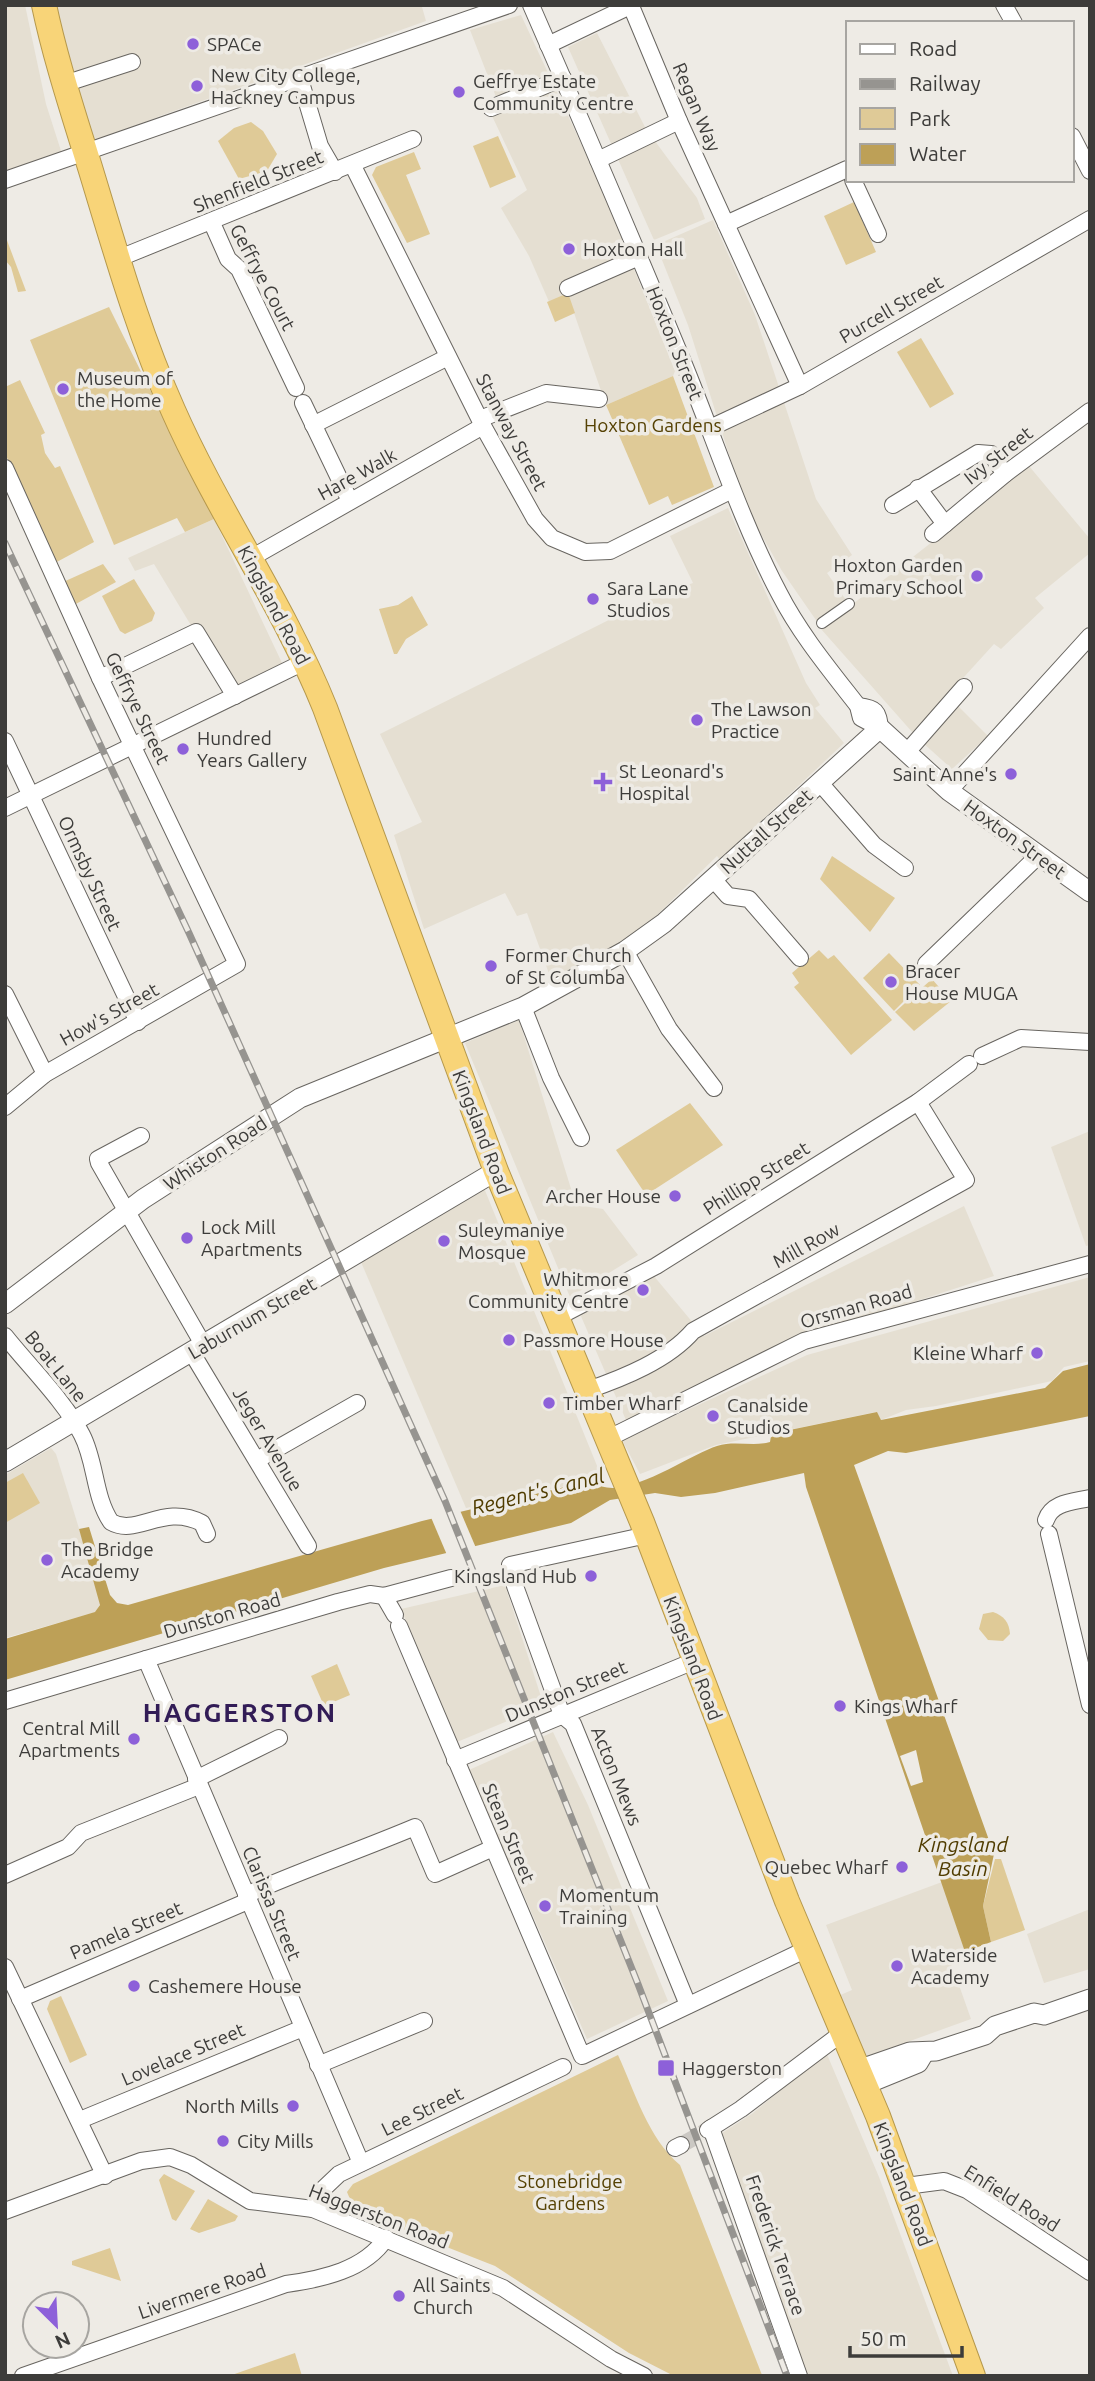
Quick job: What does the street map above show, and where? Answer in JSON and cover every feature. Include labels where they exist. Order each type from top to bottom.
[{"type":"highway","name":"Kingsland Road","points":[[44,5],[64,84],[117,259],[172,409],[210,488],[306,661],[339,743],[496,1171],[643,1524],[807,1949],[906,2186],[973,2376]]},
{"type":"street","points":[[5,180],[509,5]]},
{"type":"street","name":"Hoxton Street","points":[[531,5],[710,428],[732,490],[779,594],[805,636],[858,706],[861,718],[880,728],[949,792],[1090,892]]},
{"type":"street","points":[[1004,5],[1013,21]]},
{"type":"street","points":[[548,45],[631,6]]},
{"type":"street","name":"Regan Way","points":[[631,6],[679,121],[800,386]]},
{"type":"street","points":[[64,84],[132,62]]},
{"type":"street","points":[[491,108],[563,78]]},
{"type":"street","points":[[300,79],[320,146],[335,172]]},
{"type":"street","points":[[598,160],[679,121]]},
{"type":"street","name":"Shenfield Street","points":[[117,259],[353,166],[413,139]]},
{"type":"street","points":[[1074,139],[1088,162]]},
{"type":"street","points":[[726,224],[846,165]]},
{"type":"street","name":"Stanway Street","points":[[353,166],[482,423],[535,519],[552,538],[584,552],[610,551],[732,490]]},
{"type":"street","points":[[854,182],[878,234]]},
{"type":"street","name":"Purcell Street","points":[[710,428],[800,386],[1090,219]]},
{"type":"street","name":"Geffrye Court","points":[[212,223],[228,260],[239,269],[296,388]]},
{"type":"street","points":[[568,288],[639,257]]},
{"type":"street","points":[[313,425],[448,357]]},
{"type":"street","name":"Hare Walk","points":[[251,558],[482,423],[546,393],[599,399]]},
{"type":"street","points":[[303,403],[350,501]]},
{"type":"street","name":"Ivy Street","points":[[918,488],[939,529],[1005,474],[1090,411]]},
{"type":"street","points":[[893,505],[978,453],[991,454],[1005,474]]},
{"type":"street","name":"Geffrye Street","points":[[6,471],[100,678],[237,964]]},
{"type":"street","points":[[822,624],[849,604]]},
{"type":"street","points":[[100,678],[196,632],[235,696]]},
{"type":"street","points":[[949,792],[1090,636]]},
{"type":"street","points":[[5,808],[306,661]]},
{"type":"street","points":[[907,752],[964,687]]},
{"type":"street","name":"Nuttall Street","points":[[446,1039],[523,1007],[625,951],[664,923],[880,728]]},
{"type":"street","name":"Ormsby Street","points":[[5,741],[138,1022]]},
{"type":"street","name":"Nuttall Street","points":[[820,783],[874,845],[905,868]]},
{"type":"street","points":[[926,964],[1038,856]]},
{"type":"street","name":"Nuttall Street","points":[[713,879],[728,897],[749,899],[800,958]]},
{"type":"street","points":[[625,951],[669,1029],[714,1088]]},
{"type":"street","name":"How's Street","points":[[5,1107],[45,1074],[237,964]]},
{"type":"street","points":[[5,994],[45,1074]]},
{"type":"street","points":[[523,1007],[551,1078],[580,1138]]},
{"type":"street","name":"Phillipp Street","points":[[558,1317],[656,1266],[918,1101],[975,1060],[1021,1038],[1090,1042]]},
{"type":"street","name":"Whiston Road","points":[[5,1304],[126,1211],[300,1098],[446,1039]]},
{"type":"street","name":"Mill Row","points":[[588,1390],[626,1377],[685,1341],[694,1331],[966,1180],[918,1101]]},
{"type":"street","name":"Jeger Avenue","points":[[141,1136],[99,1159],[257,1460],[308,1546]]},
{"type":"street","name":"Laburnum Street","points":[[5,1462],[496,1171]]},
{"type":"street","name":"Orsman Road","points":[[607,1439],[804,1341],[1090,1264]]},
{"type":"street","name":"Boat Lane","points":[[5,1336],[75,1422],[92,1457],[104,1512],[111,1522],[135,1525],[176,1514],[202,1523],[207,1534]]},
{"type":"street","points":[[257,1460],[357,1403]]},
{"type":"street","points":[[1090,1497],[1056,1506],[1048,1527],[1090,1705]]},
{"type":"street","name":"Acton Mews","points":[[643,1524],[510,1565],[514,1586],[562,1715],[573,1724],[688,2005]]},
{"type":"street","name":"Dunston Road","points":[[5,1701],[359,1597],[370,1594],[384,1596],[451,1578]]},
{"type":"street","name":"Stean Street","points":[[384,1596],[582,2056],[688,2005]]},
{"type":"street","name":"Clarissa Street","points":[[146,1659],[361,2164]]},
{"type":"street","name":"Dunston Street","points":[[455,1760],[694,1661]]},
{"type":"street","points":[[5,1875],[68,1847],[81,1833],[198,1783],[279,1738]]},
{"type":"street","name":"Pamela Street","points":[[20,1999],[247,1898],[320,1862],[335,1861],[415,1827],[435,1874],[493,1848]]},
{"type":"street","points":[[688,2005],[807,1949]]},
{"type":"street","points":[[5,1967],[105,2176]]},
{"type":"street","points":[[861,2078],[918,2063],[923,2053],[985,2035],[995,2026],[1034,2013],[1044,2015],[1090,1999]]},
{"type":"street","points":[[318,2065],[424,2021]]},
{"type":"street","name":"Lovelace Street","points":[[80,2120],[303,2028]]},
{"type":"street","name":"Frederick Terrace","points":[[799,2376],[710,2129],[842,2033]]},
{"type":"street","name":"Lee Street","points":[[313,2209],[328,2181],[563,2067]]},
{"type":"street","name":"Haggerston Road","points":[[5,2211],[141,2161],[170,2157],[191,2165],[259,2204],[313,2209],[503,2288],[609,2367],[644,2376]]},
{"type":"street","name":"Enfield Road","points":[[906,2186],[944,2182],[967,2190],[1090,2272]]},
{"type":"street","name":"Livermere Road","points":[[23,2376],[286,2284],[311,2281],[359,2264],[377,2253],[386,2238]]},
{"type":"shaded area","points":[[5,5],[25,5],[46,104],[62,154],[5,173]]},
{"type":"shaded area","name":"New City College, Hackney Campus","points":[[52,5],[427,5],[422,7],[426,21],[160,116],[92,144]]},
{"type":"shaded area","points":[[521,15],[598,180],[675,371],[673,376],[606,405],[574,313],[557,320],[529,256],[501,208],[527,190],[485,101],[496,97],[470,30]]},
{"type":"shaded area","points":[[597,33],[646,129],[697,198],[705,219],[654,240],[568,47]]},
{"type":"shaded area","points":[[713,220],[755,315],[816,499],[852,555],[827,573],[846,600],[818,623],[782,571],[746,508],[688,325],[656,245]]},
{"type":"shaded area","name":"Hoxton Garden Primary School","points":[[1029,466],[1090,539],[1090,553],[1035,598],[1044,608],[1001,649],[994,644],[913,733],[821,629]]},
{"type":"shaded area","name":"St Leonard's Hospital","points":[[728,508],[806,683],[820,705],[815,708],[844,743],[720,860],[717,856],[656,916],[619,944],[552,982],[527,913],[517,916],[505,893],[424,929],[394,835],[422,822],[380,734],[651,599],[693,583],[670,536]]},
{"type":"shaded area","points":[[214,519],[283,665],[230,690],[154,564],[135,571],[128,558]]},
{"type":"shaded area","points":[[955,703],[988,736],[952,769],[922,742]]},
{"type":"shaded area","points":[[519,1020],[576,1205],[603,1209],[638,1255],[570,1297],[465,1043]]},
{"type":"shaded area","points":[[1090,1131],[1090,1245],[1086,1246],[1051,1147]]},
{"type":"shaded area","points":[[484,1188],[602,1478],[466,1508],[361,1262]]},
{"type":"shaded area","points":[[964,1206],[994,1276],[802,1338],[629,1427],[580,1314],[653,1275],[704,1336]]},
{"type":"shaded area","points":[[1090,1277],[1090,1361],[1064,1367],[1052,1381],[906,1410],[881,1420],[876,1412],[716,1445],[640,1474],[622,1440],[807,1355]]},
{"type":"shaded area","name":"The Bridge Academy","points":[[51,1448],[56,1454],[100,1604],[96,1612],[5,1638],[5,1475]]},
{"type":"shaded area","points":[[505,1585],[544,1706],[457,1742],[401,1609]]},
{"type":"shaded area","points":[[553,1732],[588,1805],[668,2001],[587,2039],[469,1770]]},
{"type":"shaded area","name":"Waterside Academy","points":[[942,1882],[965,1952],[949,1957],[971,2019],[863,2058],[838,1996],[852,1990],[826,1925]]},
{"type":"shaded area","points":[[1090,1909],[1090,1969],[1044,1983],[1027,1934]]},
{"type":"shaded area","points":[[826,2052],[879,2177],[953,2376],[795,2376],[716,2137],[753,2113]]},
{"type":"green space","points":[[251,122],[263,131],[277,154],[267,171],[239,179],[218,141],[234,128]]},
{"type":"green space","points":[[498,136],[516,177],[490,188],[473,146]]},
{"type":"green space","points":[[414,152],[421,169],[406,175],[430,234],[407,243],[372,175],[376,167]]},
{"type":"green space","points":[[854,202],[876,252],[846,265],[824,216]]},
{"type":"green space","points":[[5,235],[26,291],[18,292],[11,267],[5,260]]},
{"type":"green space","points":[[568,293],[575,313],[555,322],[547,302]]},
{"type":"green space","points":[[109,307],[214,519],[185,532],[177,518],[114,545],[30,340]]},
{"type":"green space","points":[[921,338],[954,394],[930,408],[897,352]]},
{"type":"green space","name":"Hoxton Gardens","points":[[673,376],[714,487],[672,505],[668,496],[649,505],[606,405]]},
{"type":"green space","points":[[20,380],[45,433],[41,435],[45,453],[55,468],[60,466],[94,542],[53,564],[5,453],[5,387]]},
{"type":"green space","points":[[103,564],[116,582],[74,605],[61,583]]},
{"type":"green space","points":[[134,579],[155,613],[152,621],[125,634],[120,631],[102,596]]},
{"type":"green space","points":[[412,596],[428,625],[406,639],[397,654],[394,654],[379,609],[398,605]]},
{"type":"green space","points":[[832,856],[895,898],[870,932],[820,879]]},
{"type":"green space","points":[[819,950],[828,959],[834,955],[892,1020],[851,1055],[794,987],[799,983],[792,973]]},
{"type":"green space","name":"Bracer House MUGA","points":[[889,953],[920,985],[894,1011],[863,978]]},
{"type":"green space","points":[[932,979],[951,1001],[914,1031],[895,1012]]},
{"type":"green space","points":[[690,1103],[723,1145],[646,1195],[616,1150]]},
{"type":"green space","points":[[23,1473],[40,1503],[5,1523],[5,1483]]},
{"type":"green space","points":[[993,1612],[1007,1623],[1010,1634],[1003,1641],[988,1640],[979,1629],[983,1614]]},
{"type":"green space","points":[[337,1664],[350,1695],[324,1706],[311,1676]]},
{"type":"green space","points":[[995,1859],[1001,1859],[1025,1930],[991,1942],[983,1906]]},
{"type":"green space","points":[[61,1996],[87,2055],[70,2063],[47,2009],[50,2001]]},
{"type":"green space","name":"Stonebridge Gardens","points":[[618,2055],[651,2128],[659,2142],[680,2165],[762,2375],[674,2376],[629,2353],[495,2266],[355,2211],[347,2192],[353,2184]]},
{"type":"green space","points":[[164,2174],[195,2191],[176,2221],[172,2219],[159,2180]]},
{"type":"green space","points":[[208,2199],[238,2216],[235,2221],[199,2233],[190,2229]]},
{"type":"green space","points":[[110,2248],[121,2281],[72,2265],[72,2261]]},
{"type":"green space","points":[[295,2353],[302,2376],[229,2376]]},
{"type":"water","name":"Kingsland Basin","points":[[1090,1364],[1090,1416],[906,1453],[888,1451],[854,1465],[994,1854],[983,1906],[991,1942],[965,1952],[806,1487],[804,1473],[715,1493],[681,1497],[655,1493],[610,1500],[571,1523],[384,1568],[5,1680],[5,1639],[95,1612],[100,1605],[79,1529],[89,1527],[110,1595],[117,1603],[128,1605],[422,1521],[594,1480],[604,1487],[618,1488],[635,1484],[724,1444],[770,1442],[771,1436],[780,1432],[877,1412],[881,1420],[1045,1388],[1063,1371]]},
{"type":"pier","points":[[459,1508],[476,1548],[447,1555],[430,1515]]},
{"type":"pier","points":[[916,1750],[923,1782],[911,1786],[900,1756]]},
{"type":"tunnel","points":[[681,2145],[708,2130]]},
{"type":"railway","points":[[5,543],[189,933],[445,1501],[638,1984],[787,2376]]},
{"type":"place","name":"SPACe","points":[[193,44]]},
{"type":"place","name":"New City College, Hackney Campus","points":[[197,86]]},
{"type":"place","name":"Geffrye Estate Community Centre","points":[[459,92]]},
{"type":"place","name":"Hoxton Hall","points":[[569,249]]},
{"type":"place","name":"Museum of the Home","points":[[63,389]]},
{"type":"place","name":"Hoxton Garden Primary School","points":[[977,576]]},
{"type":"place","name":"Sara Lane Studios","points":[[593,599]]},
{"type":"place","name":"The Lawson Practice","points":[[697,720]]},
{"type":"place","name":"Hundred Years Gallery","points":[[183,749]]},
{"type":"place","name":"Saint Anne's","points":[[1011,774]]},
{"type":"place","name":"St Leonard's Hospital","points":[[603,782]]},
{"type":"place","name":"Former Church of St Columba","points":[[491,966]]},
{"type":"place","name":"Bracer House MUGA","points":[[891,982]]},
{"type":"place","name":"Archer House","points":[[675,1196]]},
{"type":"place","name":"Lock Mill Apartments","points":[[187,1238]]},
{"type":"place","name":"Suleymaniye Mosque","points":[[444,1241]]},
{"type":"place","name":"Whitmore Community Centre","points":[[643,1290]]},
{"type":"place","name":"Passmore House","points":[[509,1340]]},
{"type":"place","name":"Kleine Wharf","points":[[1037,1353]]},
{"type":"place","name":"Timber Wharf","points":[[549,1403]]},
{"type":"place","name":"Canalside Studios","points":[[713,1416]]},
{"type":"place","name":"The Bridge Academy","points":[[47,1560]]},
{"type":"place","name":"Kingsland Hub","points":[[591,1576]]},
{"type":"place","name":"Kings Wharf","points":[[840,1706]]},
{"type":"place","name":"Central Mill Apartments","points":[[134,1739]]},
{"type":"place","name":"Quebec Wharf","points":[[902,1867]]},
{"type":"place","name":"Momentum Training","points":[[545,1906]]},
{"type":"place","name":"Waterside Academy","points":[[897,1966]]},
{"type":"place","name":"Cashemere House","points":[[134,1986]]},
{"type":"place","name":"Haggerston","points":[[666,2068]]},
{"type":"place","name":"North Mills","points":[[293,2106]]},
{"type":"place","name":"City Mills","points":[[223,2141]]},
{"type":"place","name":"All Saints Church","points":[[399,2296]]},
{"type":"district","name":"HAGGERSTON","points":[[240,1712]]},
{"type":"water label","name":"Regent's Canal","points":[[538,1491]]}]
